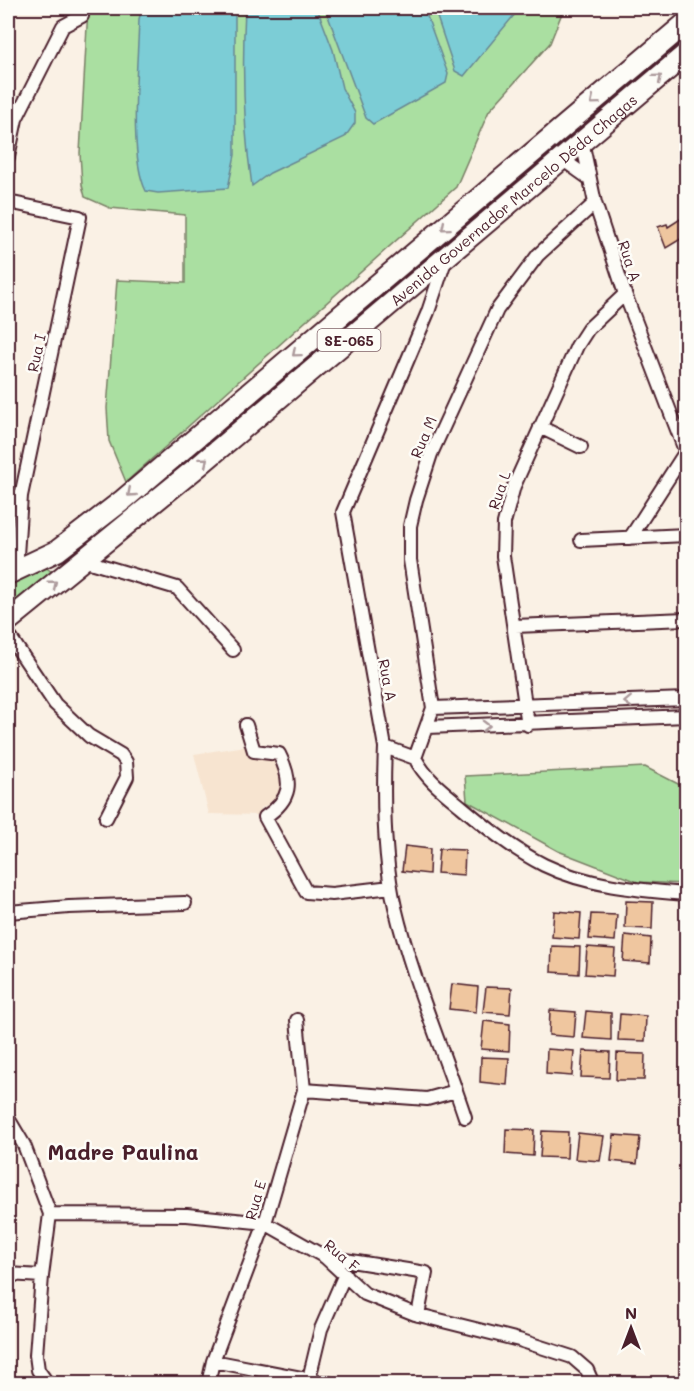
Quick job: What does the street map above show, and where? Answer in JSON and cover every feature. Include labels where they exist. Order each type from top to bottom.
[{"type":"main road","name":"Avenida Governador Marcelo Déda Chagas","points":[[11,571],[57,551],[123,500],[687,23]]},
{"type":"main road","name":"Avenida Governador Marcelo Déda Chagas","points":[[8,621],[446,258],[687,54]]},
{"type":"street","points":[[8,156],[16,119],[63,26],[82,16]]},
{"type":"street","name":"Rua A","points":[[582,141],[595,203],[626,294],[686,452]]},
{"type":"street","points":[[562,159],[590,179]]},
{"type":"street","name":"Rua I","points":[[8,202],[80,217],[21,496],[11,571]]},
{"type":"street","name":"Rua M","points":[[415,758],[433,708],[410,553],[410,525],[416,500],[431,454],[497,310],[538,255],[595,203]]},
{"type":"street","name":"Rua A","points":[[446,258],[428,312],[343,512],[385,747],[384,781],[391,887],[407,951],[465,1117]]},
{"type":"street","name":"Rua L","points":[[528,725],[503,556],[504,523],[514,486],[580,338],[626,294]]},
{"type":"street","points":[[540,427],[581,447]]},
{"type":"street","points":[[630,538],[686,452]]},
{"type":"street","points":[[8,496],[21,496]]},
{"type":"street","points":[[581,540],[687,535]]},
{"type":"street","points":[[83,560],[177,588],[233,650]]},
{"type":"street","points":[[515,626],[687,619]]},
{"type":"street","points":[[8,634],[55,704],[89,736],[121,754],[126,762],[127,777],[106,819]]},
{"type":"street","points":[[433,708],[687,699]]},
{"type":"street","points":[[428,727],[528,725],[687,716]]},
{"type":"street","points":[[246,725],[254,751],[279,754],[288,771],[287,795],[280,808],[265,817],[306,892],[332,894],[391,887]]},
{"type":"street","points":[[385,747],[415,758],[425,776],[480,822],[524,854],[546,866],[608,885],[687,894]]},
{"type":"street","points":[[8,912],[69,907],[185,903]]},
{"type":"street","name":"Rua E","points":[[208,1383],[213,1361],[265,1223],[304,1090],[297,1020]]},
{"type":"street","points":[[304,1090],[427,1099],[456,1091]]},
{"type":"street","points":[[8,1118],[24,1145],[50,1215],[42,1276],[36,1355],[38,1370],[48,1383]]},
{"type":"street","name":"Rua F","points":[[50,1215],[188,1215],[265,1223],[325,1257],[365,1294],[418,1315],[519,1340],[572,1357],[587,1370],[593,1383]]},
{"type":"street","points":[[325,1257],[426,1273],[418,1315]]},
{"type":"street","points":[[8,1274],[42,1276]]},
{"type":"street","points":[[309,1379],[321,1329],[345,1274]]},
{"type":"street","points":[[213,1361],[333,1383]]},
{"type":"shaded area","points":[[246,746],[253,757],[263,755],[278,760],[282,789],[277,801],[261,808],[262,815],[209,814],[194,754]]},
{"type":"green space","points":[[88,8],[564,8],[550,43],[489,111],[456,187],[126,482],[109,441],[107,408],[117,280],[185,283],[185,215],[110,208],[85,197],[80,153]]},
{"type":"green space","points":[[44,566],[56,575],[8,615],[8,586]]},
{"type":"green space","points":[[645,767],[686,788],[686,884],[638,882],[558,851],[467,801],[465,776]]},
{"type":"water","points":[[142,8],[235,8],[235,155],[228,188],[158,193],[146,191],[140,175],[136,132],[139,19]]},
{"type":"water","points":[[245,8],[317,8],[333,50],[342,88],[355,113],[355,123],[345,137],[270,173],[252,186],[244,97]]},
{"type":"water","points":[[325,8],[424,8],[448,74],[446,83],[373,124],[366,118]]},
{"type":"water","points":[[434,8],[520,8],[464,76],[455,71]]},
{"type":"building","points":[[685,216],[686,239],[684,237],[666,248],[658,227],[667,224],[668,227]]},
{"type":"building","points":[[405,846],[430,849],[429,874],[402,871]]},
{"type":"building","points":[[439,849],[465,850],[464,875],[437,873]]},
{"type":"building","points":[[626,901],[653,902],[652,929],[625,928]]},
{"type":"building","points":[[554,911],[581,913],[579,939],[552,937]]},
{"type":"building","points":[[591,914],[617,915],[615,941],[589,939]]},
{"type":"building","points":[[625,935],[651,938],[650,963],[623,961]]},
{"type":"building","points":[[552,946],[580,947],[579,974],[551,972]]},
{"type":"building","points":[[587,947],[615,949],[613,976],[585,974]]},
{"type":"building","points":[[452,984],[478,987],[476,1012],[449,1009]]},
{"type":"building","points":[[486,987],[512,988],[510,1014],[483,1012]]},
{"type":"building","points":[[550,1010],[576,1012],[574,1037],[549,1035]]},
{"type":"building","points":[[586,1011],[611,1013],[611,1040],[583,1038]]},
{"type":"building","points":[[620,1014],[646,1016],[645,1041],[618,1040]]},
{"type":"building","points":[[484,1021],[510,1024],[509,1051],[481,1049]]},
{"type":"building","points":[[547,1049],[574,1051],[572,1076],[546,1074]]},
{"type":"building","points":[[583,1051],[610,1052],[609,1078],[581,1077]]},
{"type":"building","points":[[617,1053],[645,1054],[644,1080],[616,1080]]},
{"type":"building","points":[[481,1057],[509,1058],[507,1085],[480,1082]]},
{"type":"building","points":[[506,1129],[534,1130],[533,1156],[505,1154]]},
{"type":"building","points":[[542,1131],[568,1132],[567,1158],[540,1157]]},
{"type":"building","points":[[578,1133],[604,1136],[600,1161],[575,1159]]},
{"type":"building","points":[[614,1135],[640,1137],[637,1164],[611,1161]]},
{"type":"district","name":"Madre Paulina","points":[[123,1151]]}]
